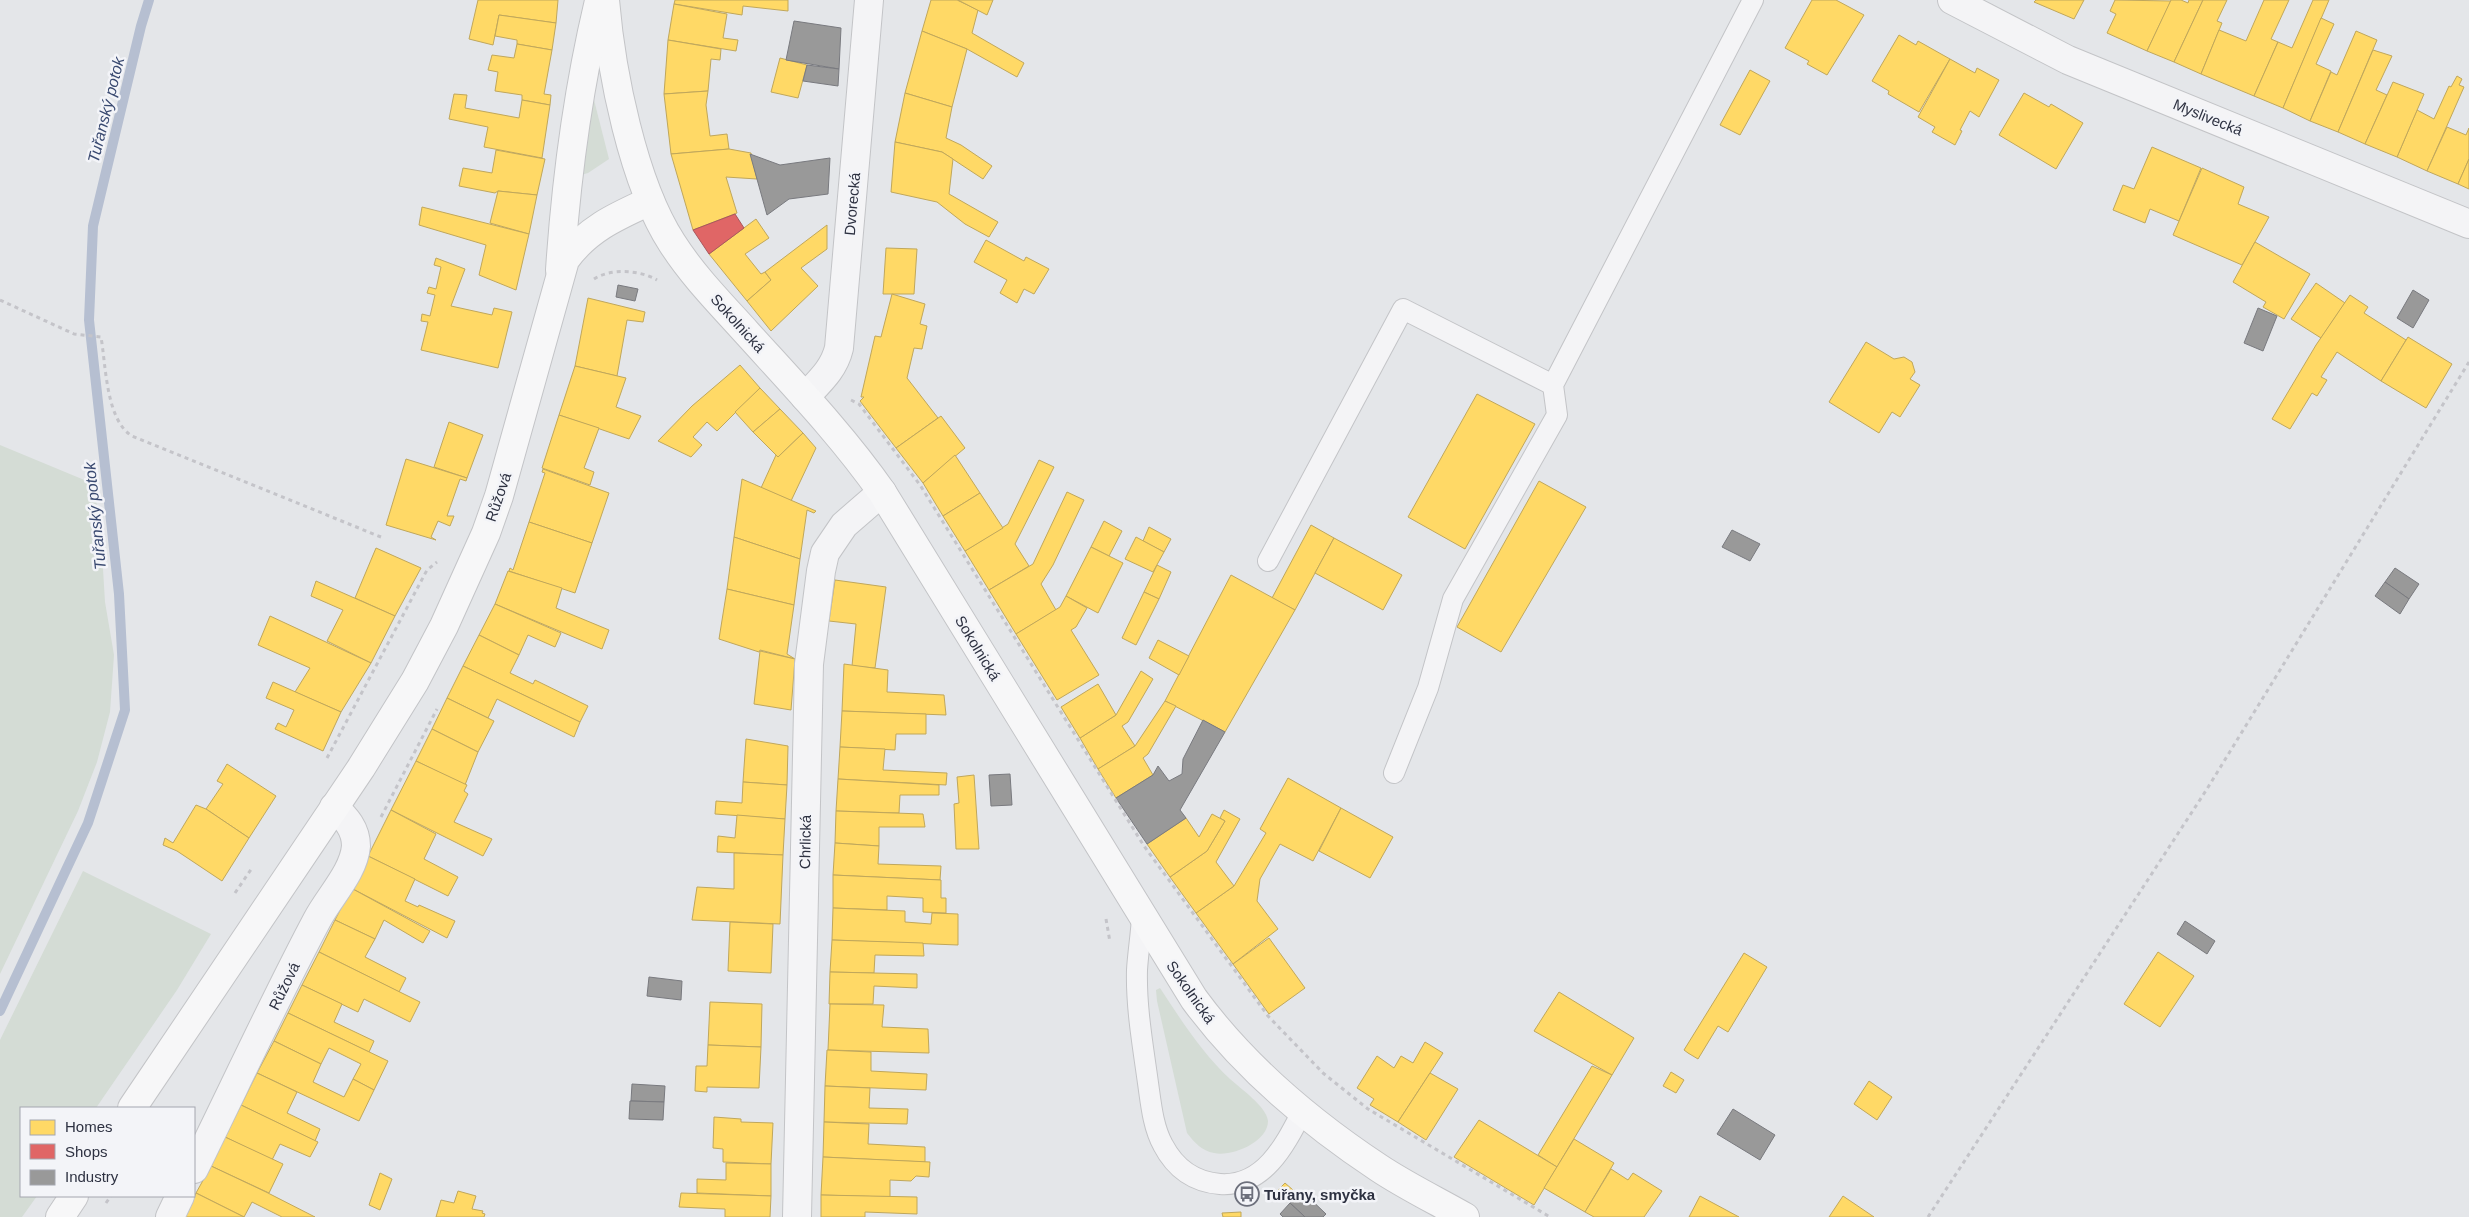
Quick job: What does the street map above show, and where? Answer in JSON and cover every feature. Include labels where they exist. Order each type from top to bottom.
[{"type":"main road","points":[[560,274],[564,212],[580,94],[587,51],[600,0]]},
{"type":"main road","name":"Sokolnická","points":[[606,0],[615,75],[627,125],[650,201],[671,242],[696,277],[848,444],[882,492],[1142,917],[1190,992],[1214,1026],[1244,1059],[1302,1112],[1380,1169],[1465,1217]]},
{"type":"main road","name":"Růžová","points":[[133,1107],[334,807],[415,681],[444,626],[486,534],[512,456],[565,260],[573,248],[593,230],[607,221],[650,201]]},
{"type":"main road","points":[[60,1217],[73,1197]]},
{"type":"street","name":"Dvorecká","points":[[805,397],[826,375],[836,358],[840,338],[869,0]]},
{"type":"street","name":"Myslivecká","points":[[1952,0],[2068,60],[2469,224]]},
{"type":"street","name":"Chrlická","points":[[797,1217],[809,664],[825,553],[844,525],[882,492]]},
{"type":"street","points":[[334,807],[352,827],[356,846]]},
{"type":"street","name":"Růžová","points":[[195,1167],[318,918],[344,877],[356,846]]},
{"type":"street","points":[[170,1217],[180,1197]]},
{"type":"lane","points":[[1394,773],[1428,688],[1453,599],[1557,415],[1553,385],[1753,0]]},
{"type":"lane","points":[[1268,562],[1403,309],[1553,385]]},
{"type":"lane","points":[[1142,917],[1137,970],[1142,1038],[1152,1106],[1158,1132],[1171,1158],[1187,1174],[1211,1183],[1226,1184],[1249,1179],[1258,1174],[1277,1155],[1302,1112]]},
{"type":"path","points":[[589,282],[600,274],[616,272],[639,273],[659,280]]},
{"type":"path","points":[[0,300],[74,334],[101,337],[114,415],[124,431],[177,456],[381,537]]},
{"type":"path","points":[[1928,1217],[2207,788],[2469,362]]},
{"type":"path","points":[[826,375],[848,399],[859,404],[920,485],[1144,846],[1268,1016],[1323,1073],[1368,1109],[1550,1217]]},
{"type":"path","points":[[325,762],[427,570],[440,560]]},
{"type":"path","points":[[356,846],[379,821],[440,704]]},
{"type":"path","points":[[235,893],[258,860]]},
{"type":"path","points":[[1103,911],[1113,958],[1137,970]]},
{"type":"shaded area","points":[[593,96],[609,159],[588,173],[581,175]]},
{"type":"shaded area","points":[[0,445],[94,484],[101,536],[105,602],[114,655],[110,712],[97,762],[78,811],[0,974]]},
{"type":"shaded area","points":[[83,871],[211,934],[177,990],[97,1107],[20,1107],[20,1197],[36,1197],[22,1217],[0,1217],[0,1040]]},
{"type":"shaded area","points":[[1160,988],[1192,1036],[1210,1058],[1263,1110],[1268,1121],[1266,1129],[1256,1141],[1248,1146],[1230,1153],[1214,1153],[1195,1143],[1187,1133],[1157,1001],[1156,990]]},
{"type":"building: Homes","points":[[478,0],[558,0],[556,23],[499,15],[493,45],[469,39]]},
{"type":"building: Homes","points":[[675,0],[788,0],[788,11],[743,6],[742,15],[674,4]]},
{"type":"building: Homes","points":[[931,0],[957,0],[978,10],[972,33],[1024,63],[1017,77],[967,49],[922,31]]},
{"type":"building: Homes","points":[[958,0],[993,0],[987,15]]},
{"type":"building: Homes","points":[[1812,0],[1836,0],[1864,15],[1827,75],[1807,64],[1809,61],[1785,48]]},
{"type":"building: Homes","points":[[2036,0],[2084,0],[2074,19],[2034,2]]},
{"type":"building: Homes","points":[[2115,0],[2171,1],[2147,51],[2107,33],[2116,14],[2110,11]]},
{"type":"building: Homes","points":[[2171,0],[2181,0],[2188,3],[2189,0],[2203,0],[2174,62],[2147,51]]},
{"type":"building: Homes","points":[[2203,0],[2227,0],[2217,21],[2222,23],[2201,74],[2174,62]]},
{"type":"building: Homes","points":[[2264,0],[2289,0],[2271,39],[2278,42],[2254,96],[2201,74],[2219,30],[2246,41]]},
{"type":"building: Homes","points":[[2313,0],[2329,0],[2283,108],[2254,96],[2278,42],[2292,48]]},
{"type":"building: Homes","points":[[674,4],[727,14],[723,38],[738,40],[736,51],[668,40]]},
{"type":"building: Homes","points":[[499,15],[556,23],[552,50],[517,44],[517,40],[495,36]]},
{"type":"building: Homes","points":[[2321,18],[2334,24],[2316,64],[2331,71],[2310,121],[2283,108]]},
{"type":"building: Homes","points":[[922,31],[967,49],[952,107],[905,93]]},
{"type":"building: Homes","points":[[2356,31],[2377,40],[2338,132],[2310,121],[2331,72],[2337,75]]},
{"type":"building: Homes","points":[[1899,35],[1916,45],[1918,41],[1950,59],[1919,112],[1888,94],[1889,91],[1872,81]]},
{"type":"building: Homes","points":[[668,40],[721,49],[720,60],[711,59],[708,91],[664,94]]},
{"type":"building: Homes","points":[[517,44],[552,50],[544,94],[551,95],[550,105],[522,100],[522,95],[495,91],[498,72],[488,70],[492,55],[514,58]]},
{"type":"building: Homes","points":[[2373,50],[2392,56],[2376,90],[2387,95],[2365,144],[2338,132]]},
{"type":"building: Homes","points":[[780,58],[807,65],[798,98],[771,92]]},
{"type":"building: Homes","points":[[1950,59],[1975,73],[1977,68],[1999,80],[1979,117],[1970,111],[1955,145],[1932,132],[1935,127],[1918,117]]},
{"type":"building: Homes","points":[[1750,70],[1770,81],[1740,135],[1720,125]]},
{"type":"building: Homes","points":[[2457,76],[2462,79],[2459,85],[2464,87],[2427,171],[2397,157],[2417,110],[2434,119],[2449,86],[2451,87]]},
{"type":"building: Homes","points":[[2393,82],[2424,94],[2397,157],[2365,144]]},
{"type":"building: Homes","points":[[708,91],[706,105],[710,136],[727,134],[729,149],[671,154],[664,94]]},
{"type":"building: Homes","points":[[905,93],[952,107],[946,138],[961,145],[992,166],[983,179],[942,152],[895,142]]},
{"type":"building: Homes","points":[[2024,93],[2049,107],[2051,104],[2083,123],[2056,169],[1999,135]]},
{"type":"building: Homes","points":[[454,94],[467,95],[465,108],[519,118],[522,100],[550,105],[542,158],[484,147],[488,127],[449,119]]},
{"type":"building: Homes","points":[[2447,127],[2466,135],[2469,128],[2469,159],[2458,184],[2427,171]]},
{"type":"building: Homes","points":[[895,142],[942,152],[953,159],[949,194],[998,222],[989,237],[965,224],[937,202],[891,192]]},
{"type":"building: Homes","points":[[2152,147],[2201,168],[2179,221],[2150,209],[2145,223],[2113,210],[2123,185],[2134,189]]},
{"type":"building: Homes","points":[[729,149],[751,153],[757,179],[726,177],[737,213],[693,230],[671,154]]},
{"type":"building: Homes","points":[[496,150],[545,159],[537,195],[498,191],[495,193],[459,186],[463,168],[492,173]]},
{"type":"building: Homes","points":[[2469,159],[2469,189],[2458,184]]},
{"type":"building: Homes","points":[[2202,168],[2244,187],[2238,204],[2269,217],[2242,265],[2173,235]]},
{"type":"building: Homes","points":[[498,191],[537,195],[529,234],[490,223]]},
{"type":"building: Homes","points":[[422,207],[529,234],[516,290],[479,275],[486,245],[419,225]]},
{"type":"building: Homes","points":[[756,219],[769,238],[745,254],[761,274],[765,272],[771,280],[747,301],[709,254]]},
{"type":"building: Homes","points":[[827,225],[827,249],[801,268],[818,286],[771,331],[747,301],[771,280],[765,272]]},
{"type":"building: Homes","points":[[986,240],[1024,261],[1026,257],[1049,269],[1034,294],[1024,289],[1017,303],[1000,293],[1007,280],[974,262]]},
{"type":"building: Homes","points":[[2255,242],[2310,274],[2284,319],[2263,307],[2266,302],[2233,282]]},
{"type":"building: Homes","points":[[886,248],[917,249],[914,294],[883,294]]},
{"type":"building: Homes","points":[[436,258],[465,269],[451,306],[492,315],[494,308],[512,312],[498,368],[421,350],[428,322],[421,321],[422,314],[430,316],[435,295],[427,293],[429,287],[436,289],[441,267],[434,265]]},
{"type":"building: Homes","points":[[2316,283],[2345,303],[2321,338],[2291,319]]},
{"type":"building: Homes","points":[[892,294],[925,304],[920,324],[927,326],[922,349],[914,348],[907,378],[938,418],[896,448],[860,401],[864,397],[861,397],[875,336],[881,337]]},
{"type":"building: Homes","points":[[2350,295],[2368,307],[2364,313],[2406,340],[2381,381],[2337,352],[2321,377],[2327,380],[2317,396],[2312,393],[2290,429],[2272,419],[2316,345]]},
{"type":"building: Homes","points":[[588,298],[645,312],[643,322],[627,320],[617,376],[575,366]]},
{"type":"building: Homes","points":[[2408,337],[2452,364],[2426,408],[2381,381]]},
{"type":"building: Homes","points":[[1866,342],[1894,359],[1904,357],[1912,362],[1915,372],[1910,379],[1920,385],[1900,417],[1892,412],[1879,433],[1829,402]]},
{"type":"building: Homes","points":[[740,365],[760,388],[717,431],[707,422],[693,437],[702,445],[691,457],[658,441],[692,406]]},
{"type":"building: Homes","points":[[575,366],[626,378],[616,407],[641,416],[629,439],[559,415]]},
{"type":"building: Homes","points":[[760,388],[780,409],[753,432],[735,412]]},
{"type":"building: Homes","points":[[1477,394],[1535,424],[1465,549],[1408,517]]},
{"type":"building: Homes","points":[[780,409],[803,433],[778,457],[753,432]]},
{"type":"building: Homes","points":[[559,415],[599,428],[584,468],[594,472],[590,485],[542,468]]},
{"type":"building: Homes","points":[[941,416],[965,448],[923,483],[896,448]]},
{"type":"building: Homes","points":[[449,422],[483,435],[467,478],[434,467]]},
{"type":"building: Homes","points":[[803,433],[816,448],[791,501],[761,488],[776,455],[778,457]]},
{"type":"building: Homes","points":[[955,455],[980,493],[943,516],[923,483]]},
{"type":"building: Homes","points":[[406,459],[467,478],[466,481],[460,479],[447,516],[454,516],[450,526],[438,521],[431,537],[436,540],[386,525]]},
{"type":"building: Homes","points":[[1039,460],[1054,467],[1015,544],[1029,566],[989,590],[965,551],[1008,524]]},
{"type":"building: Homes","points":[[543,469],[609,493],[592,543],[529,522],[545,473],[542,472]]},
{"type":"building: Homes","points":[[742,479],[816,511],[814,513],[807,510],[800,559],[734,537]]},
{"type":"building: Homes","points":[[1539,481],[1586,507],[1501,652],[1457,627]]},
{"type":"building: Homes","points":[[1067,492],[1084,500],[1053,565],[1041,584],[1056,610],[1016,634],[989,590],[1033,564]]},
{"type":"building: Homes","points":[[980,493],[1003,528],[965,551],[943,516]]},
{"type":"building: Homes","points":[[1104,521],[1122,531],[1109,556],[1091,547]]},
{"type":"building: Homes","points":[[529,522],[592,543],[575,593],[509,571],[510,568],[513,570]]},
{"type":"building: Homes","points":[[1311,525],[1334,538],[1295,610],[1272,598]]},
{"type":"building: Homes","points":[[1149,527],[1171,539],[1164,552],[1143,541]]},
{"type":"building: Homes","points":[[734,537],[800,559],[794,605],[727,589]]},
{"type":"building: Homes","points":[[1136,537],[1164,552],[1153,572],[1125,559]]},
{"type":"building: Homes","points":[[1334,538],[1402,575],[1383,610],[1315,573]]},
{"type":"building: Homes","points":[[1091,547],[1123,563],[1098,613],[1066,596]]},
{"type":"building: Homes","points":[[376,548],[421,568],[395,616],[355,598]]},
{"type":"building: Homes","points":[[1157,565],[1171,572],[1159,599],[1144,592]]},
{"type":"building: Homes","points":[[508,571],[562,588],[556,608],[609,630],[602,649],[495,604]]},
{"type":"building: Homes","points":[[1231,575],[1295,610],[1225,732],[1165,701]]},
{"type":"building: Homes","points":[[835,580],[886,587],[875,668],[852,666],[856,624],[829,621]]},
{"type":"building: Homes","points":[[316,581],[395,616],[371,663],[327,641],[343,610],[311,596]]},
{"type":"building: Homes","points":[[727,589],[794,605],[787,654],[795,659],[760,650],[759,652],[719,639]]},
{"type":"building: Homes","points":[[1144,592],[1159,599],[1136,645],[1122,638]]},
{"type":"building: Homes","points":[[1066,596],[1087,608],[1076,627],[1071,630],[1099,675],[1057,700],[1016,634],[1060,607]]},
{"type":"building: Homes","points":[[495,604],[561,633],[555,647],[528,635],[519,655],[479,635]]},
{"type":"building: Homes","points":[[270,616],[371,663],[341,712],[295,692],[310,668],[258,645]]},
{"type":"building: Homes","points":[[479,635],[519,655],[510,673],[533,684],[535,680],[588,706],[580,722],[463,666]]},
{"type":"building: Homes","points":[[1158,640],[1189,656],[1179,675],[1149,658]]},
{"type":"building: Homes","points":[[760,651],[795,659],[791,710],[754,704]]},
{"type":"building: Homes","points":[[844,664],[888,670],[887,692],[944,695],[946,715],[842,711]]},
{"type":"building: Homes","points":[[463,666],[580,722],[574,737],[497,699],[488,718],[447,698]]},
{"type":"building: Homes","points":[[1141,671],[1153,679],[1128,722],[1122,726],[1135,746],[1098,769],[1080,738],[1116,715]]},
{"type":"building: Homes","points":[[273,682],[341,712],[323,751],[275,729],[278,723],[286,727],[294,710],[266,698]]},
{"type":"building: Homes","points":[[1098,684],[1116,715],[1080,738],[1061,707]]},
{"type":"building: Homes","points":[[447,698],[494,721],[478,752],[432,729]]},
{"type":"building: Homes","points":[[1165,701],[1176,706],[1148,754],[1143,758],[1153,775],[1116,798],[1098,769],[1135,746]]},
{"type":"building: Homes","points":[[842,711],[926,714],[926,734],[896,734],[895,750],[840,747]]},
{"type":"building: Homes","points":[[432,729],[478,752],[465,785],[416,761]]},
{"type":"building: Homes","points":[[746,739],[788,746],[787,785],[743,782]]},
{"type":"building: Homes","points":[[840,747],[885,749],[883,770],[947,773],[946,785],[838,779]]},
{"type":"building: Homes","points":[[416,761],[467,785],[464,791],[468,794],[454,822],[492,839],[483,856],[391,810]]},
{"type":"building: Homes","points":[[227,764],[276,796],[249,838],[206,809],[223,784],[217,781]]},
{"type":"building: Homes","points":[[974,775],[979,849],[956,849],[954,804],[959,803],[957,777]]},
{"type":"building: Homes","points":[[1288,778],[1341,808],[1313,861],[1280,844],[1260,879],[1257,901],[1278,929],[1233,964],[1196,913],[1234,886],[1266,833],[1260,829]]},
{"type":"building: Homes","points":[[838,779],[939,785],[939,795],[900,795],[899,813],[836,811]]},
{"type":"building: Homes","points":[[743,782],[787,785],[785,819],[715,814],[716,801],[742,803]]},
{"type":"building: Homes","points":[[196,805],[206,809],[249,838],[222,881],[177,851],[163,845],[165,838],[173,843]]},
{"type":"building: Homes","points":[[1341,808],[1393,837],[1370,878],[1319,851]]},
{"type":"building: Homes","points":[[391,810],[436,834],[424,859],[458,877],[448,896],[368,856]]},
{"type":"building: Homes","points":[[1224,810],[1240,819],[1216,862],[1234,886],[1196,913],[1170,877],[1207,851],[1225,821],[1220,818]]},
{"type":"building: Homes","points":[[836,811],[923,814],[925,827],[879,827],[879,846],[835,843]]},
{"type":"building: Homes","points":[[1212,814],[1225,821],[1207,851],[1170,877],[1147,844],[1186,818],[1199,837]]},
{"type":"building: Homes","points":[[737,815],[785,819],[783,855],[717,852],[718,836],[735,838]]},
{"type":"building: Homes","points":[[835,843],[879,846],[878,864],[941,866],[940,880],[833,875]]},
{"type":"building: Homes","points":[[734,853],[783,855],[780,924],[692,920],[697,887],[734,889]]},
{"type":"building: Homes","points":[[368,856],[415,879],[405,901],[455,921],[447,938],[351,888]]},
{"type":"building: Homes","points":[[833,875],[941,880],[941,898],[946,898],[946,913],[923,912],[923,898],[887,896],[887,910],[833,908]]},
{"type":"building: Homes","points":[[351,888],[430,931],[423,943],[384,920],[375,939],[335,920]]},
{"type":"building: Homes","points":[[833,908],[905,911],[905,922],[931,924],[932,913],[958,914],[958,945],[832,940]]},
{"type":"building: Homes","points":[[335,920],[375,939],[365,957],[406,978],[399,992],[319,952]]},
{"type":"building: Homes","points":[[730,922],[773,924],[771,973],[728,971]]},
{"type":"building: Homes","points":[[1269,938],[1305,988],[1269,1014],[1233,964]]},
{"type":"building: Homes","points":[[832,940],[923,943],[924,956],[875,955],[874,973],[830,972]]},
{"type":"building: Homes","points":[[319,952],[420,1002],[410,1022],[364,999],[358,1012],[302,985]]},
{"type":"building: Homes","points":[[2158,952],[2194,976],[2160,1027],[2124,1004]]},
{"type":"building: Homes","points":[[1744,953],[1767,967],[1728,1032],[1718,1026],[1698,1059],[1684,1050]]},
{"type":"building: Homes","points":[[830,972],[917,974],[917,988],[874,986],[873,1004],[829,1004]]},
{"type":"building: Homes","points":[[302,985],[342,1004],[334,1022],[374,1041],[369,1052],[288,1013]]},
{"type":"building: Homes","points":[[1559,992],[1634,1038],[1612,1075],[1534,1031]]},
{"type":"building: Homes","points":[[710,1002],[762,1004],[761,1047],[708,1045]]},
{"type":"building: Homes","points":[[830,1004],[884,1005],[882,1027],[928,1029],[929,1053],[828,1050]]},
{"type":"building: Homes","points":[[288,1013],[388,1061],[374,1090],[353,1079],[361,1064],[329,1048],[321,1064],[274,1041]]},
{"type":"building: Homes","points":[[274,1041],[321,1064],[313,1082],[344,1097],[353,1079],[374,1090],[359,1121],[257,1073]]},
{"type":"building: Homes","points":[[1425,1042],[1443,1053],[1398,1122],[1370,1105],[1374,1099],[1357,1088],[1377,1056],[1394,1068],[1401,1056],[1413,1063]]},
{"type":"building: Homes","points":[[708,1045],[761,1047],[759,1088],[707,1087],[707,1092],[695,1091],[696,1066],[707,1066]]},
{"type":"building: Homes","points":[[827,1050],[871,1052],[871,1071],[927,1074],[926,1090],[825,1086]]},
{"type":"building: Homes","points":[[1592,1066],[1612,1075],[1557,1167],[1538,1155]]},
{"type":"building: Homes","points":[[1671,1072],[1684,1080],[1676,1093],[1663,1086]]},
{"type":"building: Homes","points":[[257,1073],[297,1092],[287,1113],[320,1129],[315,1141],[241,1105]]},
{"type":"building: Homes","points":[[1430,1073],[1458,1089],[1426,1140],[1398,1122]]},
{"type":"building: Homes","points":[[1869,1081],[1892,1097],[1877,1120],[1854,1104]]},
{"type":"building: Homes","points":[[825,1086],[870,1088],[869,1108],[908,1109],[907,1124],[824,1122]]},
{"type":"building: Homes","points":[[241,1105],[318,1142],[310,1157],[280,1144],[272,1160],[225,1137]]},
{"type":"building: Homes","points":[[714,1117],[741,1119],[741,1122],[773,1123],[771,1164],[723,1162],[723,1149],[713,1148]]},
{"type":"building: Homes","points":[[1479,1120],[1557,1167],[1534,1205],[1454,1157]]},
{"type":"building: Homes","points":[[824,1122],[869,1124],[868,1144],[925,1147],[925,1162],[823,1157]]},
{"type":"building: Homes","points":[[225,1137],[283,1164],[269,1193],[211,1166]]},
{"type":"building: Homes","points":[[1574,1139],[1614,1163],[1585,1212],[1544,1188]]},
{"type":"building: Homes","points":[[823,1157],[930,1162],[929,1177],[916,1176],[911,1181],[890,1180],[890,1197],[821,1195]]},
{"type":"building: Homes","points":[[726,1163],[771,1164],[771,1196],[697,1193],[697,1179],[726,1180]]},
{"type":"building: Homes","points":[[211,1166],[315,1217],[282,1217],[252,1202],[244,1217],[196,1193]]},
{"type":"building: Homes","points":[[1611,1169],[1628,1180],[1633,1173],[1662,1191],[1644,1217],[1594,1217],[1585,1212]]},
{"type":"building: Homes","points":[[380,1173],[392,1179],[380,1210],[369,1205]]},
{"type":"building: Homes","points":[[1285,1183],[1293,1190],[1282,1201],[1274,1194]]},
{"type":"building: Homes","points":[[458,1191],[476,1196],[472,1209],[483,1211],[484,1217],[436,1217],[441,1200],[454,1203]]},
{"type":"building: Homes","points":[[196,1193],[244,1217],[184,1217]]},
{"type":"building: Homes","points":[[681,1193],[771,1196],[770,1217],[725,1217],[725,1209],[679,1207]]},
{"type":"building: Homes","points":[[821,1195],[917,1197],[917,1214],[865,1212],[865,1217],[821,1217]]},
{"type":"building: Homes","points":[[1700,1196],[1739,1217],[1689,1217]]},
{"type":"building: Homes","points":[[1843,1196],[1874,1217],[1829,1217]]},
{"type":"building: Homes","points":[[1241,1212],[1241,1217],[1223,1217],[1222,1213]]},
{"type":"building: Shops","points":[[735,214],[744,228],[709,254],[693,230]]},
{"type":"building: Industry","points":[[794,21],[841,28],[839,69],[786,60]]},
{"type":"building: Industry","points":[[807,65],[839,69],[838,86],[803,81]]},
{"type":"building: Industry","points":[[750,154],[780,165],[830,158],[828,194],[789,199],[767,215]]},
{"type":"building: Industry","points":[[618,285],[638,289],[635,301],[616,297]]},
{"type":"building: Industry","points":[[2413,290],[2429,300],[2413,328],[2397,318]]},
{"type":"building: Industry","points":[[2258,308],[2277,316],[2263,351],[2244,343]]},
{"type":"building: Industry","points":[[1732,530],[1760,544],[1750,561],[1722,547]]},
{"type":"building: Industry","points":[[2395,568],[2419,584],[2409,599],[2385,582]]},
{"type":"building: Industry","points":[[2385,582],[2409,599],[2400,614],[2375,596]]},
{"type":"building: Industry","points":[[1203,720],[1225,732],[1180,810],[1186,818],[1147,844],[1116,798],[1153,775],[1158,766],[1169,781],[1182,774],[1183,759]]},
{"type":"building: Industry","points":[[1010,774],[1012,805],[991,806],[989,775]]},
{"type":"building: Industry","points":[[2185,921],[2215,941],[2207,954],[2177,934]]},
{"type":"building: Industry","points":[[649,977],[682,981],[681,1000],[647,996]]},
{"type":"building: Industry","points":[[632,1084],[665,1086],[664,1102],[631,1101]]},
{"type":"building: Industry","points":[[630,1101],[664,1102],[663,1120],[629,1119]]},
{"type":"building: Industry","points":[[1733,1109],[1775,1135],[1760,1160],[1717,1134]]},
{"type":"building: Industry","points":[[1302,1191],[1326,1214],[1323,1217],[1305,1217],[1290,1203]]},
{"type":"building: Industry","points":[[1290,1203],[1305,1217],[1283,1217],[1280,1214]]},
{"type":"waterway","name":"Tuřanský potok","points":[[0,1011],[88,823],[125,710],[119,594],[89,320],[93,226],[141,26],[149,0]]},
{"type":"place","name":"Tuřany, smyčka","points":[[1247,1194]]}]
